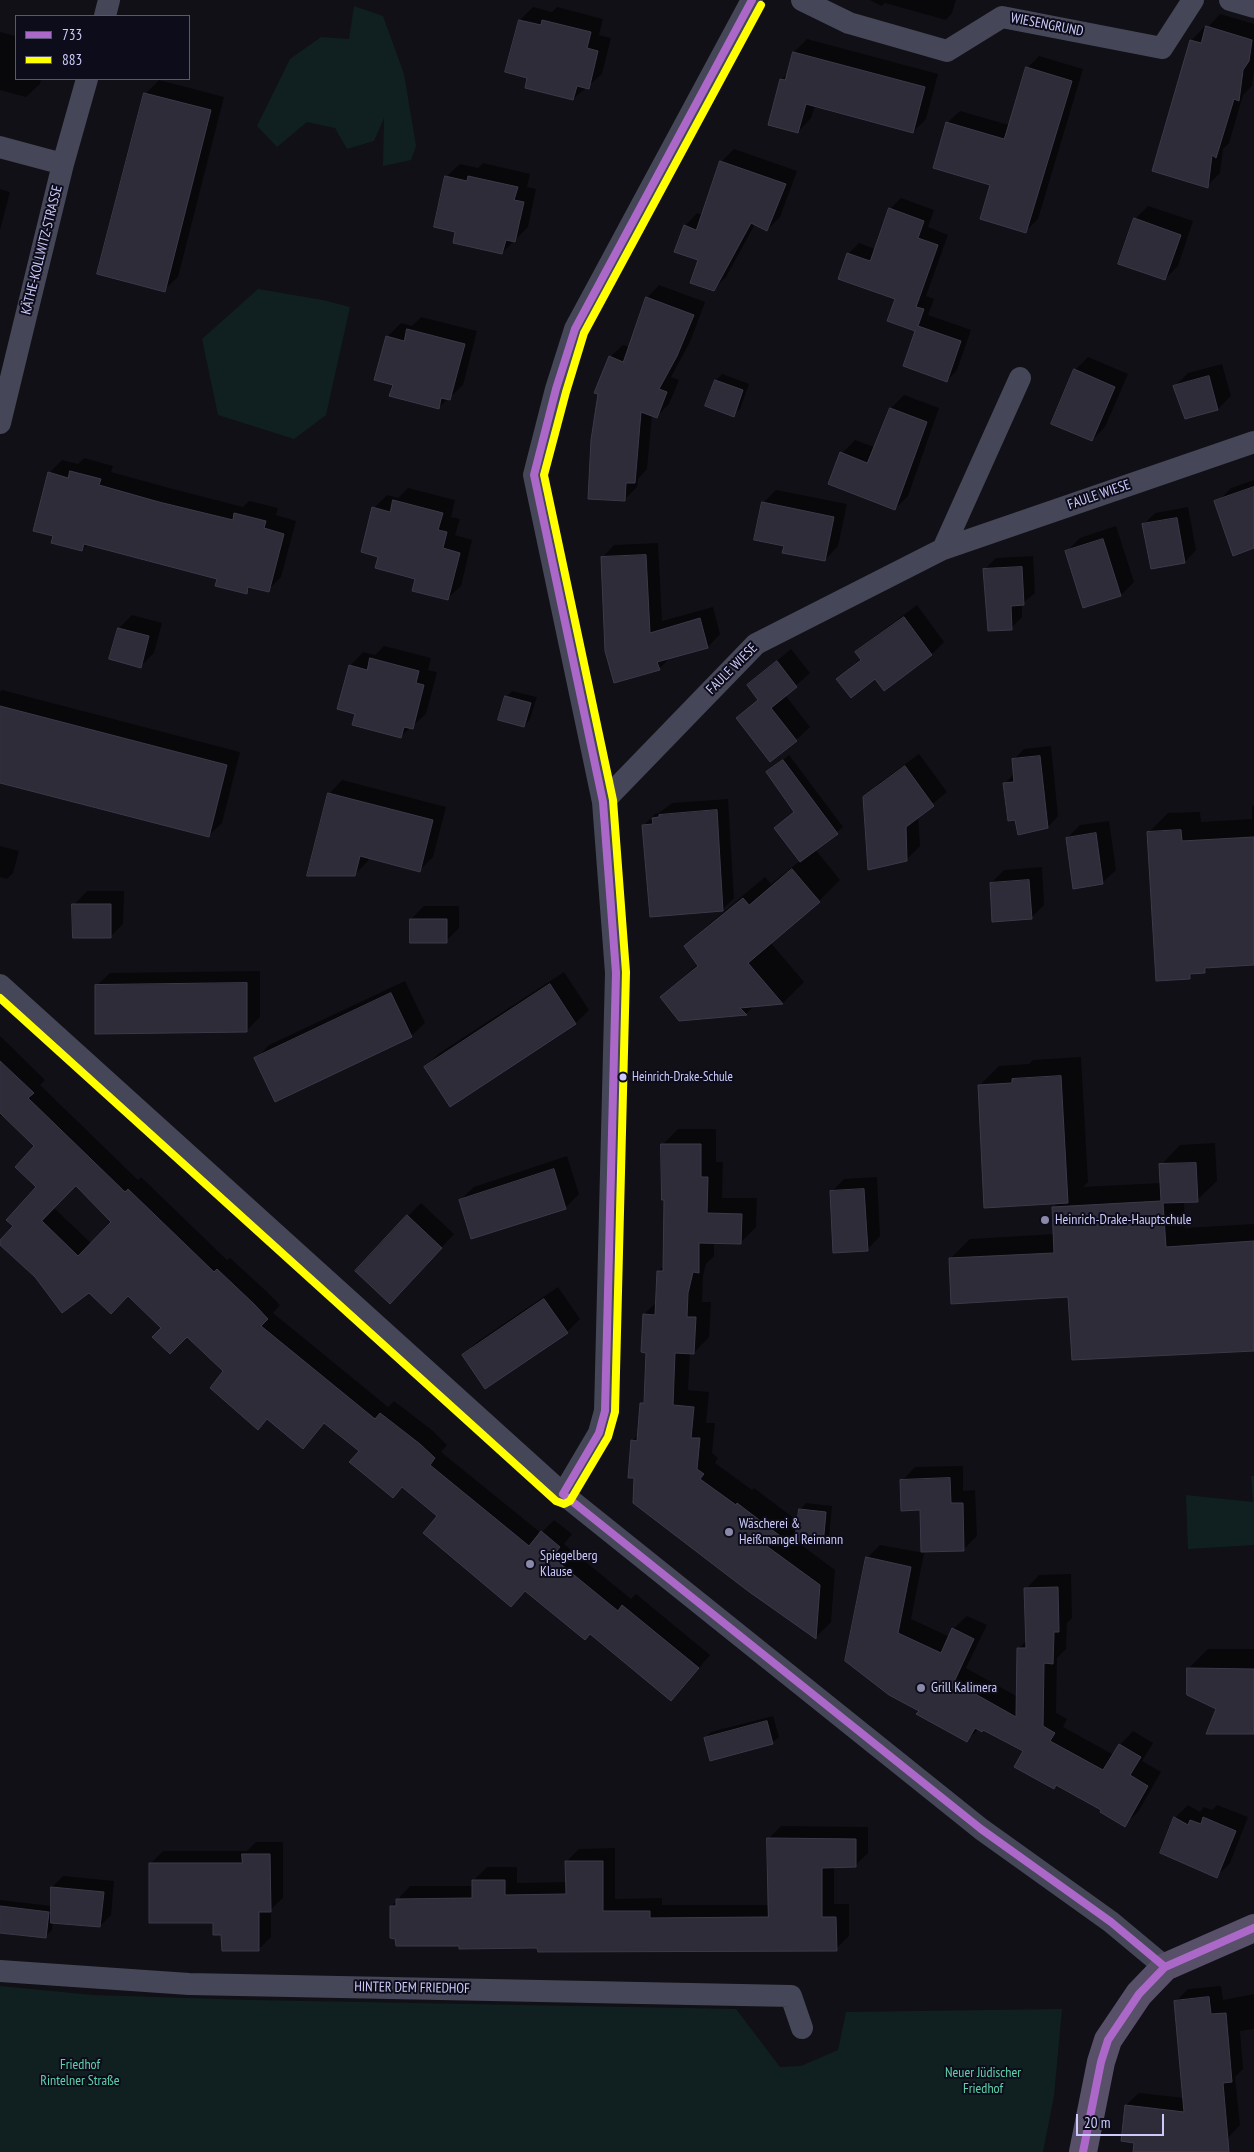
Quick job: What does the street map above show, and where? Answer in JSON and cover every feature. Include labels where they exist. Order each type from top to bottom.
[{"type":"main road","points":[[1083,2152],[1101,2062],[1108,2040],[1139,1994],[1165,1967],[1254,1928]]},
{"type":"street","points":[[105,15],[110,0]]},
{"type":"street","points":[[562,1494],[599,1433],[605,1411],[616,973],[603,802],[534,475],[556,389],[575,329],[752,0]]},
{"type":"street","name":"WIESENGRUND","points":[[802,0],[849,23],[947,51],[1002,17],[1162,48],[1193,0]]},
{"type":"street","points":[[1230,0],[1254,7]]},
{"type":"street","name":"KÄTHE-KOLLWITZ-STRASSE","points":[[0,423],[87,80]]},
{"type":"street","points":[[0,147],[64,164]]},
{"type":"street","points":[[943,548],[1020,378]]},
{"type":"street","name":"FAULE WIESE","points":[[603,802],[756,644],[943,548],[1254,442]]},
{"type":"street","points":[[0,985],[562,1494],[981,1829],[1111,1922],[1165,1967]]},
{"type":"street","name":"HINTER DEM FRIEDHOF","points":[[0,1971],[189,1984],[791,1996],[802,2028]]},
{"type":"green space","points":[[354,6],[383,16],[404,74],[416,146],[411,160],[383,166],[384,118],[374,141],[347,149],[335,128],[307,122],[277,147],[257,126],[290,59],[321,37],[349,39]]},
{"type":"green space","points":[[258,289],[323,300],[350,307],[326,415],[294,439],[218,415],[202,339]]},
{"type":"green space","points":[[1251,1476],[1254,1476],[1254,1545],[1188,1549],[1186,1495],[1253,1502]]},
{"type":"green space","name":"Friedhof Rintelner Straße","points":[[0,1986],[93,1995],[251,2000],[736,2009],[780,2067],[801,2066],[838,2050],[846,2012],[1062,2009],[1054,2096],[1043,2152],[0,2152]]},
{"type":"building","points":[[519,20],[541,25],[542,20],[591,32],[587,48],[598,51],[589,89],[577,86],[573,100],[525,88],[527,78],[505,72]]},
{"type":"building","points":[[1206,26],[1252,40],[1249,61],[1243,70],[1239,101],[1234,99],[1216,158],[1212,155],[1208,188],[1152,171],[1190,40],[1201,43]]},
{"type":"building","points":[[793,52],[925,87],[913,133],[806,104],[798,133],[768,125],[780,79],[785,80]]},
{"type":"building","points":[[1026,67],[1072,81],[1026,233],[980,219],[990,185],[933,168],[946,122],[1004,139]]},
{"type":"building","points":[[144,93],[211,110],[165,292],[97,274]]},
{"type":"building","points":[[720,161],[786,184],[767,231],[751,223],[714,291],[690,283],[698,260],[674,252],[684,225],[696,230]]},
{"type":"building","points":[[445,176],[467,181],[468,176],[518,187],[514,200],[524,202],[515,242],[506,240],[502,254],[453,243],[455,232],[434,227]]},
{"type":"building","points":[[889,208],[924,221],[918,238],[938,245],[916,307],[924,309],[918,326],[961,341],[947,382],[903,366],[915,331],[887,321],[895,299],[838,279],[847,253],[870,261]]},
{"type":"building","points":[[1134,218],[1181,235],[1165,280],[1118,264]]},
{"type":"building","points":[[646,297],[694,315],[677,356],[659,389],[667,392],[657,418],[641,412],[635,483],[626,483],[625,501],[588,499],[591,440],[598,394],[594,393],[609,356],[623,362]]},
{"type":"building","points":[[407,329],[465,344],[450,400],[441,398],[439,409],[389,396],[393,385],[374,380],[386,336],[404,341]]},
{"type":"building","points":[[1074,369],[1115,387],[1092,441],[1051,424]]},
{"type":"building","points":[[1209,376],[1218,410],[1185,419],[1173,386]]},
{"type":"building","points":[[715,380],[743,390],[734,417],[705,406]]},
{"type":"building","points":[[890,408],[927,422],[895,510],[828,484],[840,452],[867,463]]},
{"type":"building","points":[[70,471],[101,479],[99,485],[159,502],[233,520],[234,513],[266,521],[264,528],[284,534],[269,592],[248,587],[247,594],[215,586],[217,579],[84,544],[82,551],[51,543],[53,536],[33,531],[48,472],[68,478]]},
{"type":"building","points":[[1254,487],[1254,548],[1233,556],[1214,501]]},
{"type":"building","points":[[393,500],[443,513],[438,530],[447,532],[443,548],[460,553],[448,600],[412,591],[415,579],[375,568],[378,557],[361,552],[372,507],[390,512]]},
{"type":"building","points":[[762,502],[834,517],[825,561],[782,553],[784,546],[754,540]]},
{"type":"building","points":[[1177,518],[1185,563],[1151,569],[1142,524]]},
{"type":"building","points":[[1103,539],[1121,596],[1083,608],[1065,551]]},
{"type":"building","points":[[646,555],[650,633],[700,618],[708,648],[657,662],[660,670],[614,683],[605,651],[601,557]]},
{"type":"building","points":[[1022,567],[1024,605],[1011,606],[1012,630],[988,631],[983,569]]},
{"type":"building","points":[[904,617],[932,655],[884,691],[875,679],[851,698],[836,679],[861,660],[855,652]]},
{"type":"building","points":[[118,628],[149,636],[141,668],[109,659]]},
{"type":"building","points":[[370,658],[419,671],[416,683],[424,685],[413,729],[404,727],[401,738],[352,725],[355,714],[337,709],[349,665],[367,670]]},
{"type":"building","points":[[777,661],[797,687],[771,708],[797,741],[770,762],[736,718],[758,700],[747,685]]},
{"type":"building","points":[[505,696],[531,703],[524,727],[498,720]]},
{"type":"building","points":[[0,706],[227,765],[209,837],[0,783]]},
{"type":"building","points":[[1040,756],[1048,828],[1018,835],[1015,820],[1008,821],[1003,783],[1014,782],[1012,759]]},
{"type":"building","points":[[783,760],[838,834],[800,862],[774,828],[794,812],[766,772]]},
{"type":"building","points":[[905,766],[934,806],[906,827],[907,861],[868,870],[863,797]]},
{"type":"building","points":[[328,793],[433,820],[420,872],[360,856],[355,876],[307,876]]},
{"type":"building","points":[[717,810],[723,911],[650,917],[642,825],[653,824],[652,818],[659,817],[659,815]]},
{"type":"building","points":[[1181,830],[1182,841],[1254,837],[1254,965],[1205,968],[1205,973],[1190,974],[1190,979],[1156,981],[1147,832]]},
{"type":"building","points":[[1096,833],[1103,884],[1073,889],[1066,838]]},
{"type":"building","points":[[792,869],[820,902],[748,963],[783,1004],[740,1008],[747,1015],[679,1021],[660,997],[698,966],[684,946],[743,898],[749,905]]},
{"type":"building","points":[[1029,880],[1032,919],[992,922],[990,883]]},
{"type":"building","points":[[72,904],[111,904],[111,938],[73,938]]},
{"type":"building","points":[[410,919],[447,919],[447,943],[410,943]]},
{"type":"building","points":[[247,983],[247,1032],[95,1034],[95,985]]},
{"type":"building","points":[[550,984],[576,1024],[450,1107],[424,1067]]},
{"type":"building","points":[[391,993],[412,1037],[275,1102],[254,1058]]},
{"type":"building","points":[[0,1061],[34,1093],[28,1098],[125,1192],[128,1189],[214,1272],[217,1269],[254,1304],[268,1319],[261,1326],[375,1419],[380,1413],[420,1444],[435,1458],[430,1465],[529,1546],[541,1531],[560,1547],[552,1557],[618,1611],[622,1605],[699,1668],[671,1701],[590,1634],[585,1640],[525,1591],[511,1607],[423,1533],[437,1516],[402,1487],[393,1498],[349,1462],[359,1451],[324,1423],[303,1449],[267,1419],[258,1430],[210,1388],[223,1371],[187,1337],[170,1354],[152,1337],[161,1328],[128,1296],[111,1314],[89,1293],[62,1313],[35,1277],[0,1245],[0,1240],[13,1226],[6,1220],[36,1187],[15,1167],[34,1146],[0,1113]],"holes":[[[76,1186],[111,1222],[78,1256],[42,1221]]]},
{"type":"building","points":[[1061,1076],[1068,1203],[984,1208],[978,1085],[1012,1083],[1012,1079]]},
{"type":"building","points":[[661,1144],[701,1144],[701,1177],[708,1177],[707,1213],[742,1214],[741,1244],[699,1243],[699,1273],[693,1272],[688,1293],[687,1317],[696,1317],[694,1354],[675,1353],[673,1405],[694,1407],[691,1438],[700,1438],[697,1469],[704,1474],[700,1479],[736,1505],[737,1503],[788,1542],[757,1539],[820,1585],[816,1639],[748,1591],[633,1503],[634,1478],[628,1478],[631,1440],[637,1441],[640,1403],[644,1403],[646,1353],[641,1352],[643,1314],[655,1315],[657,1271],[663,1271],[664,1200],[662,1200]]},
{"type":"building","name":"Heinrich-Drake-Hauptschule","points":[[1196,1163],[1198,1202],[1163,1203],[1166,1247],[1254,1241],[1254,1351],[1072,1360],[1068,1297],[951,1304],[949,1258],[1054,1253],[1052,1207],[1161,1201],[1159,1164]]},
{"type":"building","points":[[554,1169],[566,1209],[471,1239],[459,1200]]},
{"type":"building","points":[[864,1189],[868,1251],[833,1253],[830,1191]]},
{"type":"building","points":[[407,1215],[442,1248],[390,1304],[355,1271]]},
{"type":"building","points":[[544,1299],[568,1333],[485,1389],[462,1355]]},
{"type":"building","points":[[950,1478],[951,1503],[963,1503],[964,1551],[921,1552],[920,1510],[901,1511],[900,1480]]},
{"type":"building","points":[[799,1509],[826,1512],[823,1545],[795,1542]]},
{"type":"building","points":[[866,1557],[911,1567],[898,1633],[941,1653],[952,1628],[974,1639],[954,1682],[1016,1717],[1017,1648],[1026,1648],[1024,1588],[1058,1587],[1059,1632],[1054,1632],[1053,1664],[1044,1663],[1043,1726],[1055,1733],[1050,1741],[1103,1770],[1119,1744],[1141,1757],[1130,1775],[1148,1786],[1125,1827],[1100,1812],[1101,1810],[1056,1785],[1054,1789],[1014,1767],[1023,1751],[983,1730],[982,1732],[975,1728],[967,1742],[916,1714],[919,1711],[889,1695],[845,1661]]},
{"type":"building","points":[[1187,1668],[1254,1669],[1254,1734],[1206,1734],[1216,1709],[1187,1695]]},
{"type":"building","points":[[767,1721],[773,1744],[710,1761],[704,1738]]},
{"type":"building","points":[[1174,1817],[1188,1825],[1190,1820],[1201,1824],[1203,1817],[1236,1831],[1217,1878],[1160,1853]]},
{"type":"building","points":[[767,1838],[856,1839],[856,1867],[822,1868],[822,1917],[836,1917],[837,1951],[538,1952],[537,1948],[459,1949],[459,1946],[396,1946],[395,1939],[390,1938],[390,1906],[396,1906],[396,1899],[472,1898],[472,1880],[505,1880],[505,1895],[566,1894],[565,1861],[603,1861],[603,1911],[650,1911],[650,1918],[768,1917]]},
{"type":"building","points":[[242,1854],[270,1854],[271,1912],[259,1912],[259,1951],[222,1951],[221,1935],[213,1935],[213,1923],[149,1923],[149,1863],[242,1863]]},
{"type":"building","points":[[51,1887],[104,1892],[100,1927],[51,1923]]},
{"type":"building","points":[[0,1906],[49,1912],[46,1938],[0,1933]]},
{"type":"building","points":[[1209,1997],[1211,2014],[1226,2013],[1232,2082],[1223,2083],[1229,2152],[1133,2152],[1134,2143],[1121,2141],[1125,2105],[1184,2112],[1174,2001]]},
{"type":"transit line","name":"733","points":[[563,1494],[599,1433],[605,1411],[616,973],[603,802],[534,475],[556,389],[575,329],[752,0]]},
{"type":"transit line","name":"883","points":[[0,998],[556,1501],[564,1504],[570,1501],[608,1437],[615,1412],[626,972],[613,800],[544,475],[584,333],[761,5]]},
{"type":"transit line","name":"733","points":[[563,1494],[981,1829],[1111,1922],[1165,1967]]},
{"type":"transit line","name":"733","points":[[1083,2152],[1101,2062],[1108,2040],[1139,1994],[1165,1967],[1254,1928]]},
{"type":"place","name":"Heinrich-Drake-Schule","points":[[623,1077]]},
{"type":"place","name":"Heinrich-Drake-Hauptschule","points":[[1045,1220]]},
{"type":"place","name":"Wäscherei & Heißmangel Reimann","points":[[729,1532]]},
{"type":"place","name":"Spiegelberg Klause","points":[[530,1564]]},
{"type":"place","name":"Grill Kalimera","points":[[921,1688]]},
{"type":"park label","name":"Neuer Jüdischer Friedhof","points":[[983,2082]]}]
